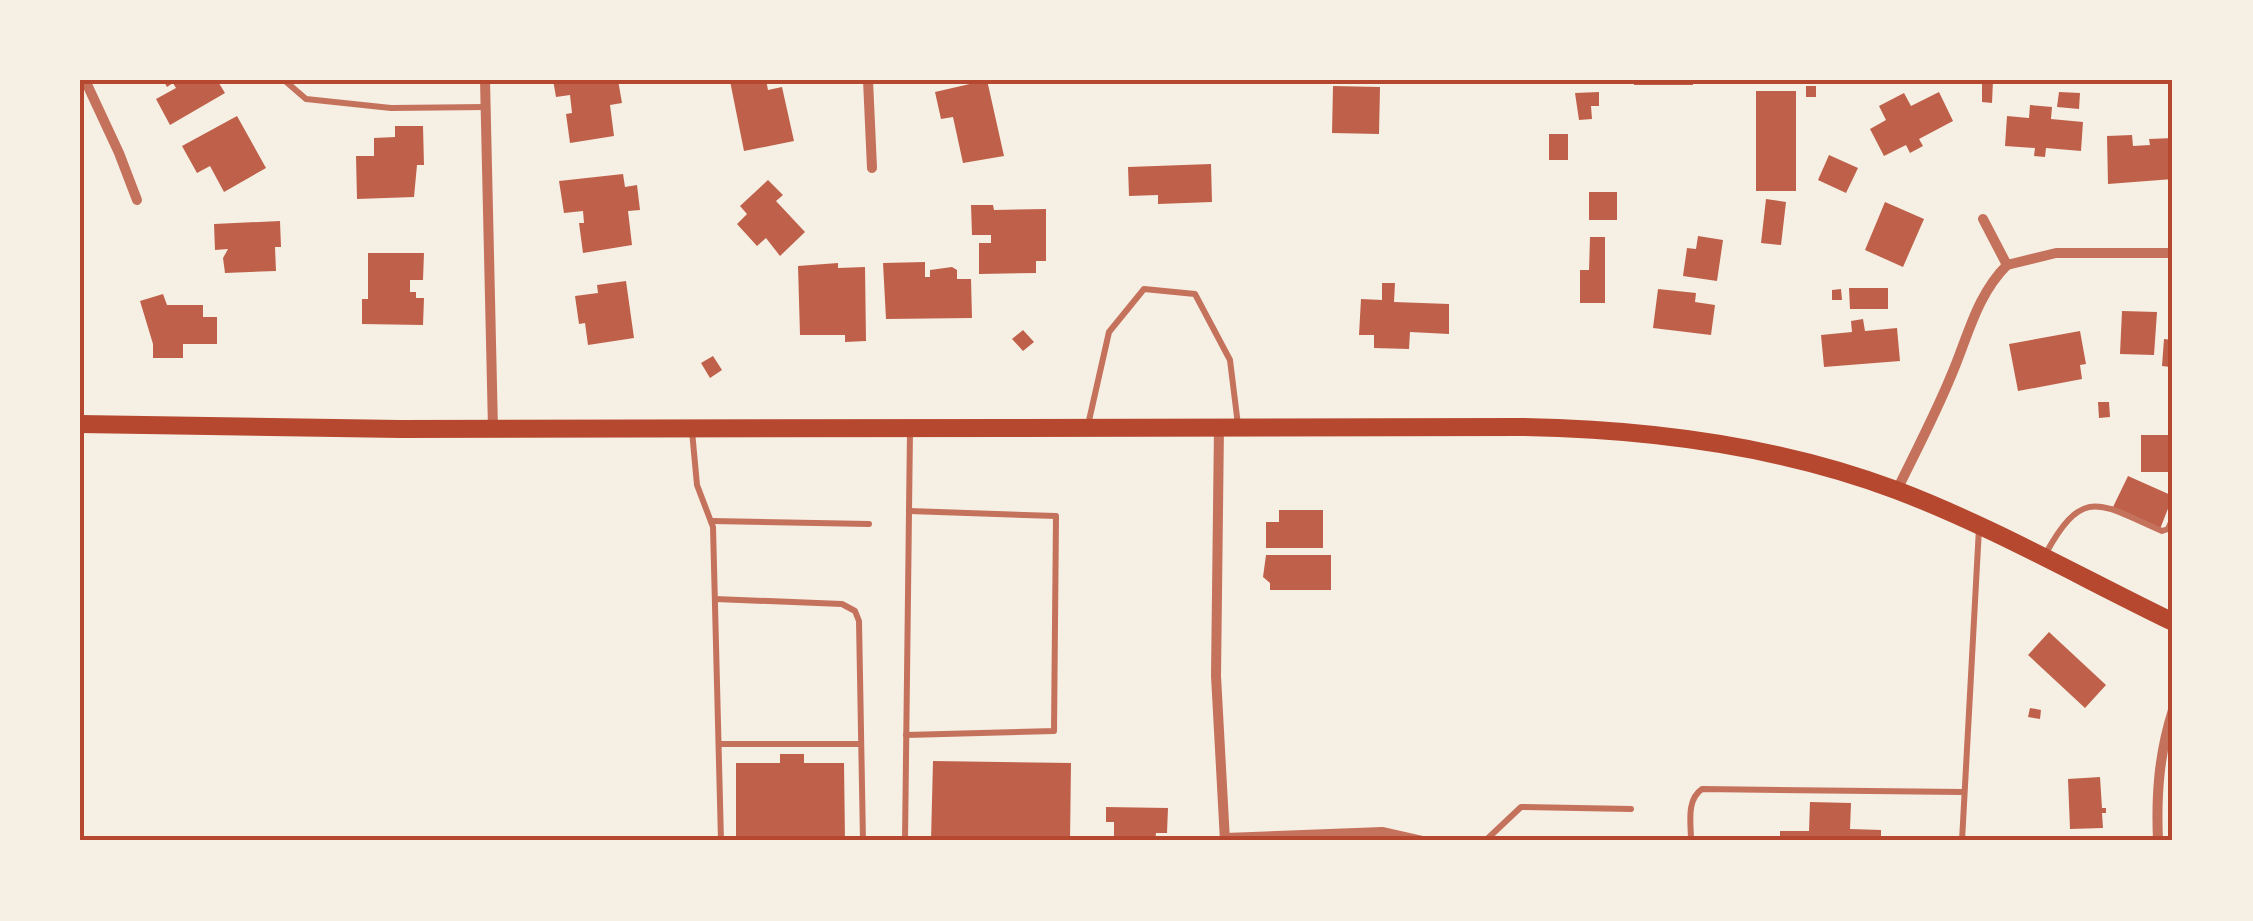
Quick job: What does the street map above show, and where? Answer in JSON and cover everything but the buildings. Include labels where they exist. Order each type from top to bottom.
[{"type":"main road","points":[[80,424],[493,429],[1537,427],[1660,434],[1794,461],[1897,490],[2173,622]]},
{"type":"street","points":[[85,80],[120,152],[137,200]]},
{"type":"street","points":[[486,80],[493,429]]},
{"type":"street","points":[[868,80],[872,168]]},
{"type":"street","points":[[1983,219],[2007,265]]},
{"type":"street","points":[[1897,490],[1952,376],[1976,309],[1990,281],[2007,265],[2056,253],[2173,253]]},
{"type":"street","points":[[1229,426],[1216,676],[1225,839],[1382,832],[1422,841]]},
{"type":"street","points":[[2158,841],[2159,767],[2173,710]]},
{"type":"lane","points":[[284,80],[306,99],[390,108],[487,107]]},
{"type":"lane","points":[[1087,428],[1109,332],[1144,289],[1196,294],[1230,360],[1229,426]]},
{"type":"lane","points":[[905,841],[910,428]]},
{"type":"lane","points":[[692,429],[697,485],[712,521],[722,841]]},
{"type":"lane","points":[[2043,558],[2067,520],[2084,506],[2098,504],[2162,531],[2168,529],[2173,518]]},
{"type":"lane","points":[[906,735],[1054,731],[1056,516],[910,512]]},
{"type":"lane","points":[[712,521],[869,524]]},
{"type":"lane","points":[[1962,841],[1979,527]]},
{"type":"lane","points":[[715,599],[842,604],[855,611],[859,621],[863,841]]},
{"type":"lane","points":[[719,744],[861,744]]},
{"type":"lane","points":[[1691,841],[1692,802],[1694,794],[1702,790],[1962,792]]},
{"type":"lane","points":[[1485,841],[1520,807],[1631,809]]}]
